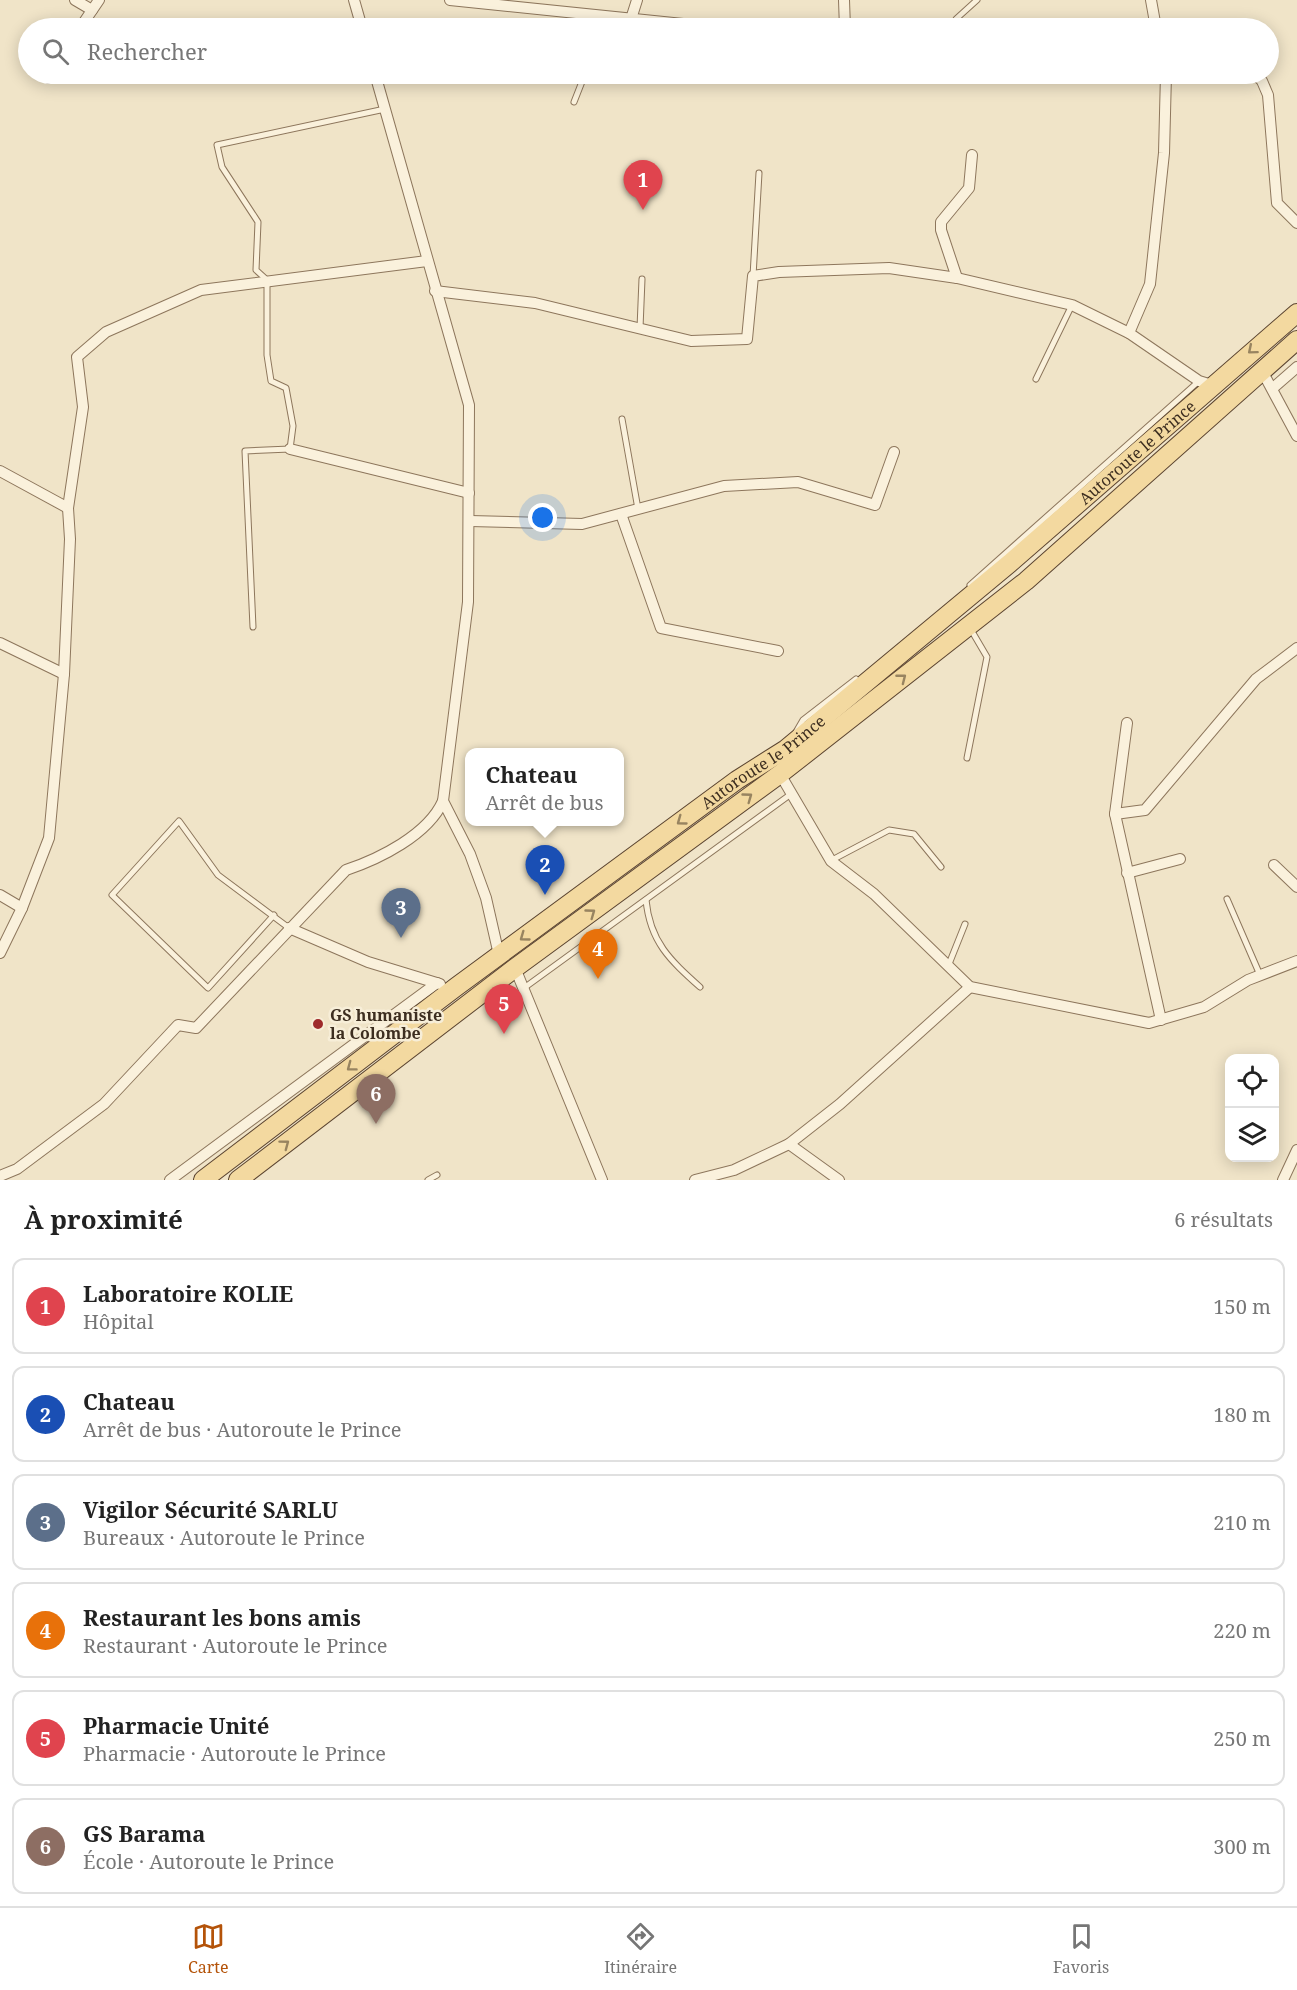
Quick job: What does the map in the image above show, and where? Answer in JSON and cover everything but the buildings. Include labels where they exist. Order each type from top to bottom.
[{"type":"main road","name":"Autoroute le Prince","points":[[202,1180],[499,955],[737,780],[786,749],[1010,562],[1205,383],[1297,313]]},
{"type":"main road","name":"Autoroute le Prince","points":[[238,1180],[515,968],[780,774],[1026,581],[1297,340]]},
{"type":"street","points":[[75,0],[92,10]]},
{"type":"street","points":[[87,18],[99,0]]},
{"type":"street","points":[[354,0],[359,18]]},
{"type":"street","points":[[450,0],[624,18]]},
{"type":"street","points":[[632,18],[637,0]]},
{"type":"street","points":[[844,0],[845,18]]},
{"type":"street","points":[[1151,0],[1154,18]]},
{"type":"street","points":[[0,1176],[17,1169],[104,1104],[178,1025],[196,1028],[346,870],[380,858],[406,840],[431,818],[442,801],[468,602],[469,405],[378,84]]},
{"type":"street","points":[[1130,333],[1150,284],[1164,153],[1166,84]]},
{"type":"street","points":[[1263,84],[1268,95],[1277,204],[1297,224]]},
{"type":"street","points":[[957,278],[940,230],[940,222],[969,188],[972,154]]},
{"type":"street","points":[[0,953],[22,908],[49,838],[64,674],[70,538],[68,507],[82,407],[77,357],[106,332],[201,290],[427,261]]},
{"type":"street","points":[[435,291],[535,303],[691,341],[747,339],[753,276],[779,272],[889,268],[957,278],[1072,305],[1130,333],[1205,383]]},
{"type":"street","points":[[1273,388],[1297,367]]},
{"type":"street","points":[[1262,369],[1297,436]]},
{"type":"street","points":[[290,449],[469,493]]},
{"type":"street","points":[[470,521],[582,524],[724,486],[798,482],[875,505],[894,452]]},
{"type":"street","points":[[0,471],[68,507]]},
{"type":"street","points":[[621,514],[661,628],[778,651]]},
{"type":"street","points":[[0,643],[64,674]]},
{"type":"street","points":[[1115,814],[1145,810],[1256,679],[1297,648]]},
{"type":"street","points":[[1126,723],[1115,814],[1126,873],[1161,1020]]},
{"type":"street","points":[[780,774],[831,861],[874,894],[949,964],[970,987],[1149,1023],[1204,1006],[1260,975],[1297,961]]},
{"type":"street","points":[[442,801],[470,854],[486,898],[499,955]]},
{"type":"street","points":[[1126,873],[1180,859]]},
{"type":"street","points":[[1274,865],[1297,887]]},
{"type":"street","points":[[0,895],[22,908]]},
{"type":"street","points":[[289,928],[368,962],[456,987]]},
{"type":"street","points":[[515,968],[602,1180]]},
{"type":"street","points":[[170,1180],[186,1175],[437,983]]},
{"type":"street","points":[[695,1180],[734,1170],[789,1144],[840,1104],[970,987]]},
{"type":"street","points":[[789,1144],[839,1180]]},
{"type":"street","points":[[1283,1180],[1297,1150]]},
{"type":"lane","points":[[957,18],[977,0]]},
{"type":"lane","points":[[574,102],[581,84]]},
{"type":"lane","points":[[253,627],[245,451],[290,449],[293,426],[286,388],[271,381],[267,280],[256,270],[258,222],[222,167],[217,145],[385,109]]},
{"type":"lane","points":[[753,276],[759,173]]},
{"type":"lane","points":[[640,329],[642,279]]},
{"type":"lane","points":[[1036,379],[1072,305]]},
{"type":"lane","points":[[968,586],[1205,383]]},
{"type":"lane","points":[[622,419],[638,509]]},
{"type":"lane","points":[[878,662],[951,602]]},
{"type":"lane","points":[[968,626],[987,657],[968,758]]},
{"type":"lane","points":[[786,749],[803,720],[859,677]]},
{"type":"lane","points":[[523,989],[791,794]]},
{"type":"lane","points":[[274,915],[208,988],[112,895],[179,821],[218,875],[274,915],[289,928]]},
{"type":"lane","points":[[831,861],[889,830],[914,834],[941,867]]},
{"type":"lane","points":[[1227,898],[1260,975]]},
{"type":"lane","points":[[646,900],[652,928],[668,959],[700,987]]},
{"type":"lane","points":[[949,964],[965,924]]},
{"type":"lane","points":[[428,1180],[437,1175]]},
{"type":"place","name":"Laboratoire KOLIE","points":[[643,210]]},
{"type":"place","name":"Chateau","points":[[545,895]]},
{"type":"place","name":"Vigilor Sécurité SARLU","points":[[401,938]]},
{"type":"place","name":"Restaurant les bons amis","points":[[598,979]]},
{"type":"place","name":"GS humaniste la Colombe","points":[[318,1024]]},
{"type":"place","name":"Pharmacie Unité","points":[[504,1034]]},
{"type":"place","name":"GS Barama","points":[[376,1124]]}]
